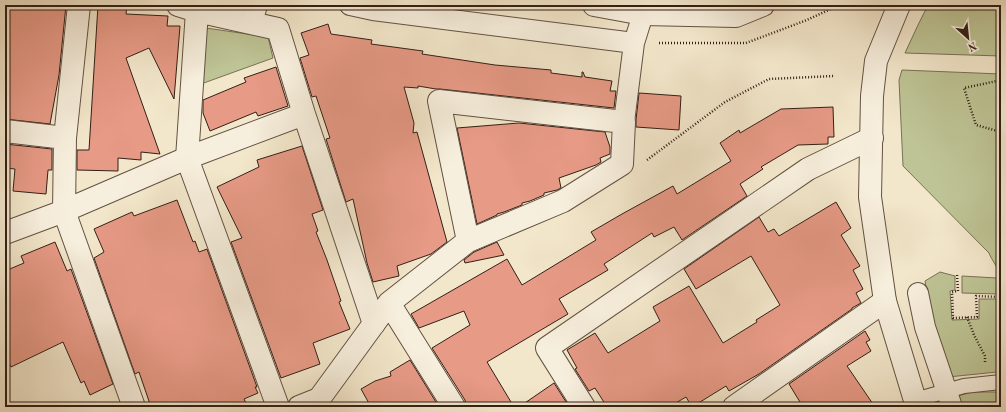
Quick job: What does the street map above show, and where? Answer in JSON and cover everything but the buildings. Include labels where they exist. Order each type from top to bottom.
[{"type":"street","points":[[78,5],[65,138],[64,211],[134,407]]},
{"type":"street","points":[[350,5],[373,10],[634,43]]},
{"type":"street","points":[[594,5],[643,14],[736,16],[763,5]]},
{"type":"street","points":[[899,5],[876,61],[872,96],[870,197],[886,301],[916,403]]},
{"type":"street","points":[[278,407],[187,158],[188,8],[254,14],[278,29],[304,114],[374,324]]},
{"type":"street","points":[[299,407],[320,403],[389,302],[468,241],[563,200],[622,164],[624,122],[634,43],[643,14]]},
{"type":"street","points":[[468,241],[439,101],[624,122]]},
{"type":"street","points":[[5,233],[64,211],[187,158],[304,114]]},
{"type":"street","points":[[5,131],[65,138]]},
{"type":"street","points":[[584,407],[546,348],[808,169],[872,138]]},
{"type":"street","points":[[918,293],[925,327],[949,399]]},
{"type":"street","points":[[734,407],[886,301]]},
{"type":"street","points":[[389,302],[454,407]]},
{"type":"lane","points":[[916,403],[949,399],[964,386],[1001,382]]},
{"type":"path","points":[[1001,65],[996,82],[964,88],[976,124],[1001,132]]},
{"type":"path","points":[[646,161],[725,102],[769,79],[834,76]]},
{"type":"path","points":[[958,276],[958,291],[952,292],[953,318],[977,317],[976,296],[1000,297]]},
{"type":"green space","points":[[928,5],[1001,5],[1001,56],[905,53]]},
{"type":"green space","points":[[206,28],[268,37],[273,58],[201,84]]},
{"type":"green space","points":[[902,70],[1001,74],[1001,289],[999,290],[999,294],[962,293],[962,276],[997,278],[999,274],[997,268],[989,253],[903,166],[899,80]]},
{"type":"green space","points":[[940,272],[955,276],[955,290],[950,291],[952,320],[979,319],[979,299],[1000,299],[997,372],[948,377],[932,326],[925,281]]},
{"type":"green space","points":[[972,392],[1001,392],[1001,407],[958,407],[954,397]]}]
